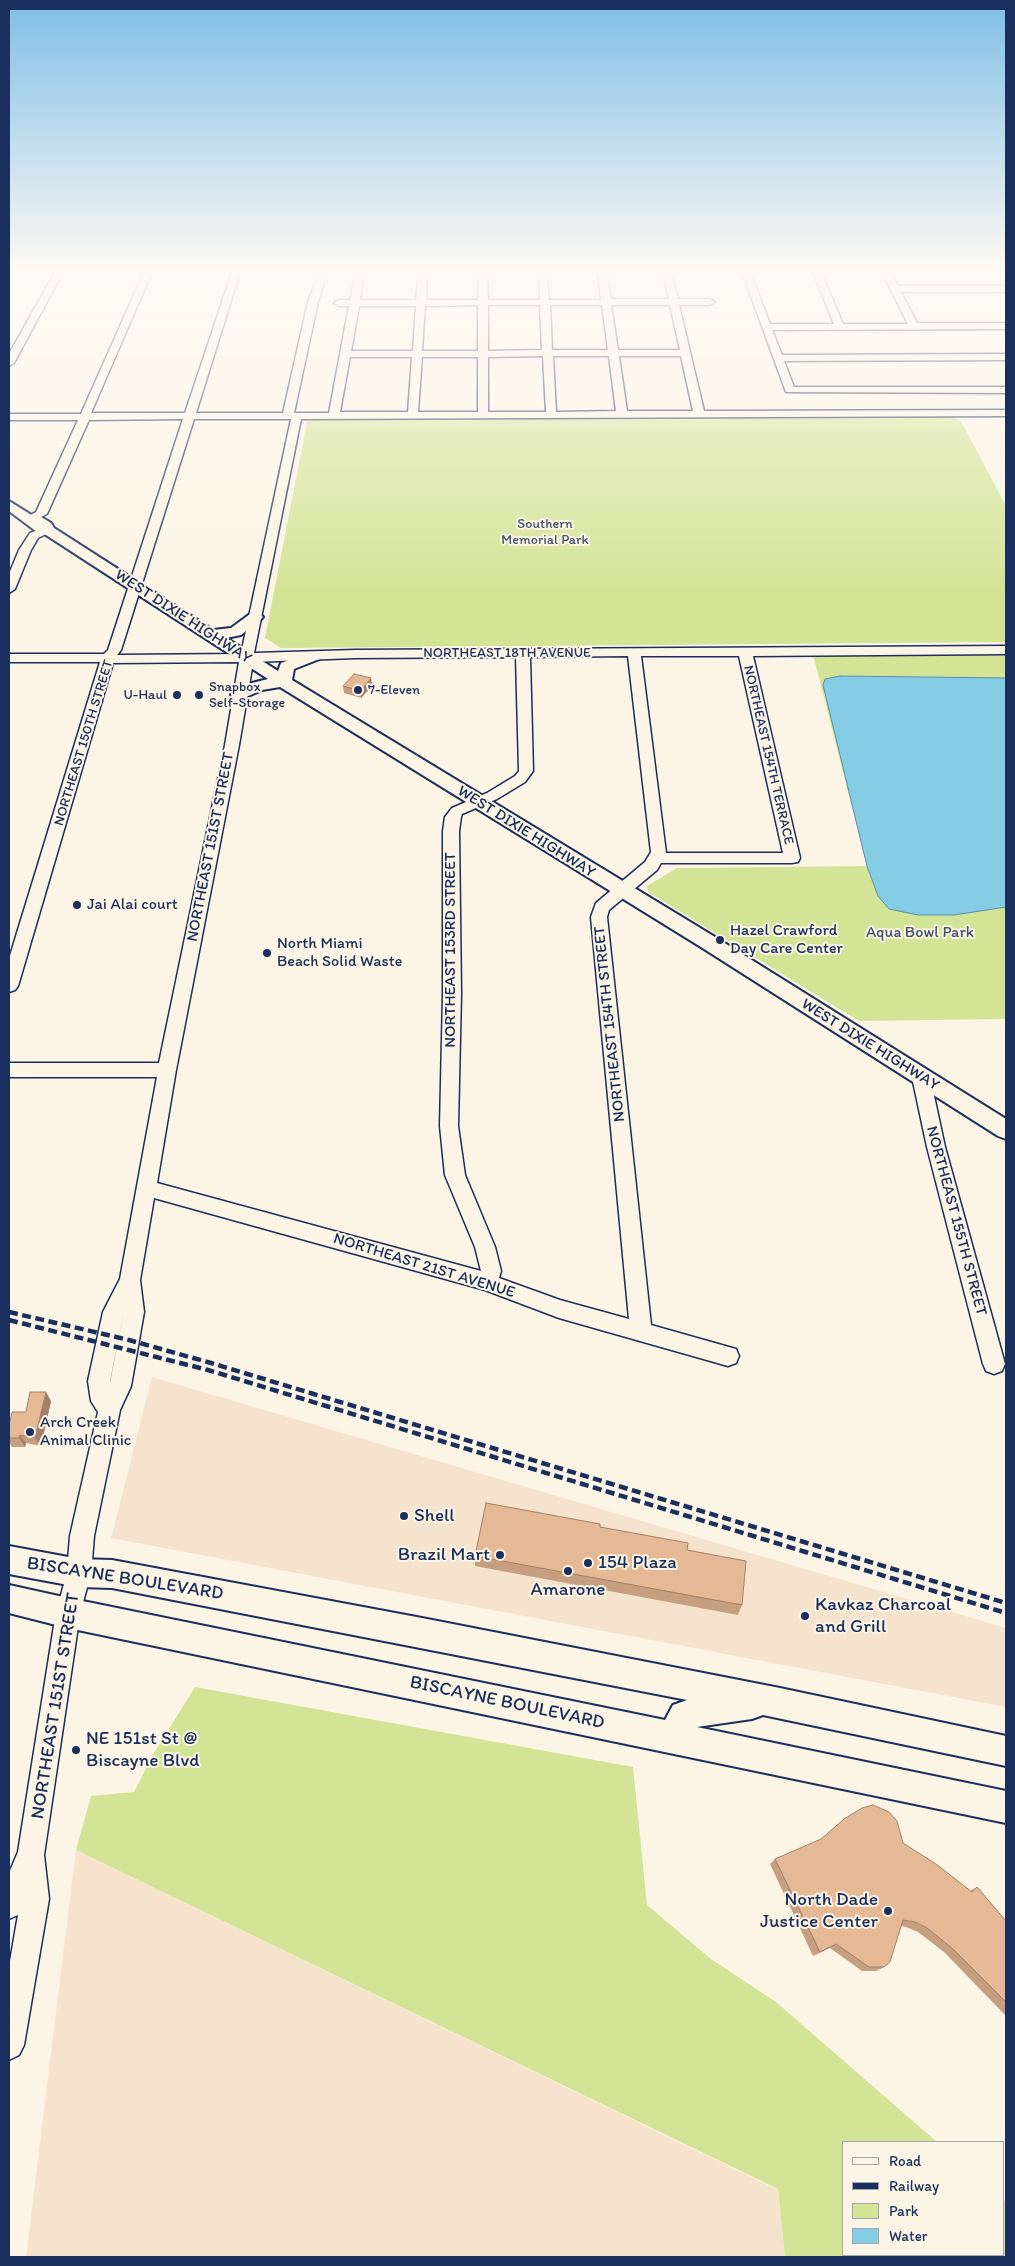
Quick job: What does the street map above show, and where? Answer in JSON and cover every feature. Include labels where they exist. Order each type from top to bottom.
[{"type":"main road","name":"WEST DIXIE HIGHWAY","points":[[9,505],[41,529],[48,530],[283,682],[620,890],[708,942],[1006,1130]]},
{"type":"main road","points":[[210,635],[235,632],[255,617]]},
{"type":"main road","points":[[239,695],[258,686],[283,682],[287,666],[316,655]]},
{"type":"main road","name":"BISCAYNE BOULEVARD","points":[[9,1560],[79,1573],[112,1574],[771,1701],[1006,1751]]},
{"type":"main road","name":"BISCAYNE BOULEVARD","points":[[9,1599],[68,1613],[1006,1807]]},
{"type":"main road","points":[[673,1738],[684,1716],[701,1711],[771,1701]]},
{"type":"street","points":[[30,520],[41,514],[102,378]]},
{"type":"street","name":"NORTHEAST 150TH STREET","points":[[9,986],[108,658],[114,650],[202,378]]},
{"type":"street","name":"NORTHEAST 151ST STREET","points":[[9,1905],[31,1855],[68,1613],[79,1573],[82,1536],[109,1410],[120,1386],[134,1312],[130,1280],[167,1070],[232,745],[239,695],[299,378]]},
{"type":"street","points":[[334,414],[341,378]]},
{"type":"street","points":[[413,414],[416,378]]},
{"type":"street","points":[[483,378],[483,414]]},
{"type":"street","points":[[549,378],[551,414]]},
{"type":"street","points":[[617,378],[622,414]]},
{"type":"street","points":[[691,378],[699,413]]},
{"type":"street","points":[[785,378],[790,390],[1006,390]]},
{"type":"street","points":[[9,417],[334,414],[1006,413]]},
{"type":"street","points":[[9,589],[34,536],[48,530]]},
{"type":"street","name":"NORTHEAST 18TH AVENUE","points":[[9,658],[247,658],[316,655],[1006,650]]},
{"type":"street","name":"NORTHEAST 154TH TERRACE","points":[[657,858],[792,858],[745,651]]},
{"type":"street","points":[[634,652],[660,847],[657,858]]},
{"type":"street","name":"NORTHEAST 153RD STREET","points":[[487,1282],[491,1271],[484,1247],[455,1175],[449,1126],[452,918],[451,831],[454,814],[477,801],[492,796],[520,778],[526,771],[522,653]]},
{"type":"street","name":"NORTHEAST 154TH STREET","points":[[640,1332],[600,913],[602,907],[657,858]]},
{"type":"street","points":[[9,1070],[167,1070]]},
{"type":"street","name":"NORTHEAST 155TH STREET","points":[[921,1077],[936,1147],[994,1364]]},
{"type":"street","name":"NORTHEAST 21ST AVENUE","points":[[147,1188],[487,1282],[559,1309],[728,1356]]},
{"type":"street","name":"NORTHEAST 151ST STREET","points":[[9,2045],[36,1899],[31,1855]]},
{"type":"shaded area","points":[[152,1377],[1006,1628],[1006,1707],[111,1538]]},
{"type":"shaded area","points":[[76,1850],[778,2190],[785,2257],[26,2257]]},
{"type":"green space","name":"Southern Memorial Park","points":[[952,417],[961,421],[1006,506],[1006,642],[281,648],[265,638],[307,422],[320,418]]},
{"type":"green space","name":"Aqua Bowl Park","points":[[1006,650],[1006,1019],[859,1021],[648,892],[647,886],[677,868],[867,866],[812,651]]},
{"type":"green space","points":[[195,1687],[633,1767],[647,1905],[711,1959],[776,2002],[936,2141],[842,2141],[842,2256],[1005,2256],[1005,2202],[1006,2257],[785,2257],[778,2189],[76,1850],[91,1796],[134,1792],[154,1753]]},
{"type":"water","points":[[840,676],[1006,678],[1006,907],[954,915],[918,915],[889,909],[878,896],[867,866],[823,685],[825,679]]},
{"type":"building","points":[[354,674],[371,678],[361,691],[343,686]]},
{"type":"building","points":[[30,1392],[46,1392],[35,1438],[20,1435],[19,1438],[9,1438],[12,1412],[26,1412]]},
{"type":"building","name":"154 Plaza","points":[[486,1503],[600,1524],[600,1527],[688,1543],[687,1550],[746,1561],[742,1605],[475,1556]]},
{"type":"building","name":"North Dade Justice Center","points":[[873,1805],[889,1812],[897,1821],[903,1843],[936,1864],[972,1892],[977,1887],[1006,1921],[1006,2002],[953,1949],[927,1928],[915,1922],[903,1920],[890,1962],[884,1967],[869,1967],[836,1944],[820,1952],[775,1859],[821,1839],[844,1819],[862,1808]]},
{"type":"railway","points":[[9,1312],[129,1340],[211,1363],[1006,1603]]},
{"type":"railway","points":[[9,1320],[208,1370],[1006,1613]]},
{"type":"place","name":"7-Eleven","points":[[358,690]]},
{"type":"place","name":"U-Haul","points":[[177,695]]},
{"type":"place","name":"Snapbox Self-Storage","points":[[199,695]]},
{"type":"place","name":"Jai Alai court","points":[[77,905]]},
{"type":"place","name":"Hazel Crawford Day Care Center","points":[[720,940]]},
{"type":"place","name":"North Miami Beach Solid Waste","points":[[267,953]]},
{"type":"place","name":"Arch Creek Animal Clinic","points":[[30,1432]]},
{"type":"place","name":"Shell","points":[[404,1516]]},
{"type":"place","name":"Brazil Mart","points":[[500,1555]]},
{"type":"place","name":"154 Plaza","points":[[588,1563]]},
{"type":"place","name":"Amarone","points":[[568,1571]]},
{"type":"place","name":"Kavkaz Charcoal and Grill","points":[[805,1616]]},
{"type":"place","name":"NE 151st St @ Biscayne Blvd","points":[[76,1750]]},
{"type":"place","name":"North Dade Justice Center","points":[[888,1911]]}]
